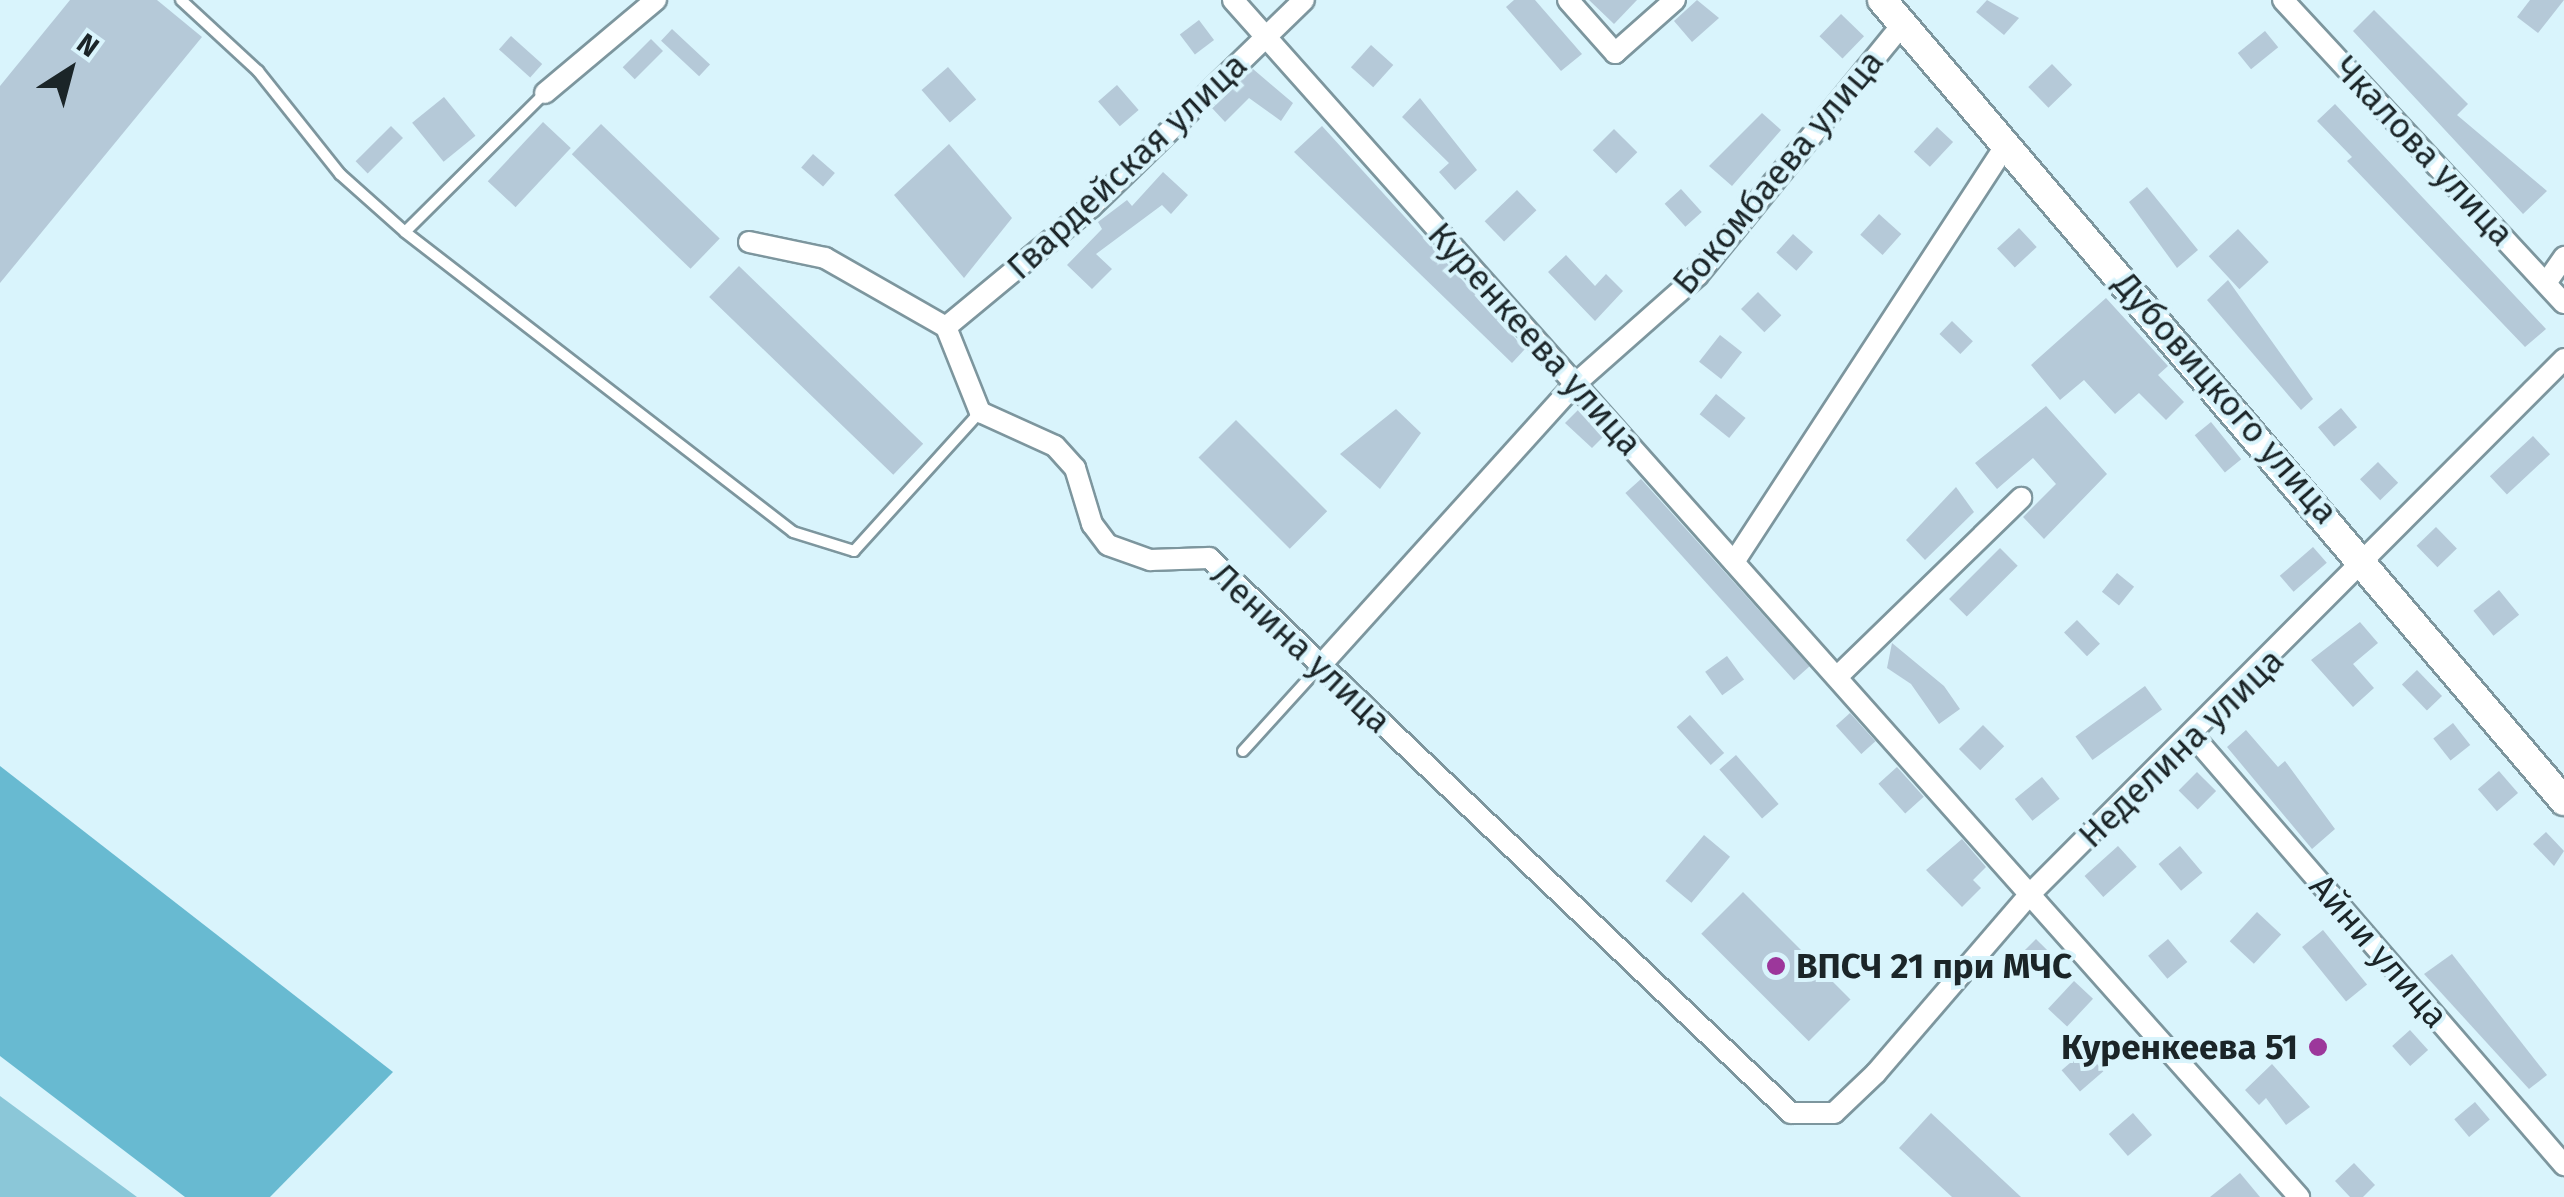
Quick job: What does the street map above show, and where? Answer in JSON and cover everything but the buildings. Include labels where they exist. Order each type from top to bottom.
[{"type":"street","points":[[618,0],[634,17]]},
{"type":"street","points":[[545,93],[656,0]]},
{"type":"street","name":"Куренкеева улица","points":[[1233,0],[2299,1197]]},
{"type":"street","name":"Гвардейская улица","points":[[946,328],[1090,207],[1304,0]]},
{"type":"street","points":[[1568,0],[1615,53],[1675,0]]},
{"type":"street","name":"Дубовицкого улица","points":[[1882,0],[2368,563],[2564,802]]},
{"type":"street","name":"Чкалова улица","points":[[2283,0],[2564,303]]},
{"type":"street","name":"Бокомбаева улица","points":[[1321,665],[1575,384],[1698,276],[1903,24]]},
{"type":"street","points":[[1734,562],[2007,144]]},
{"type":"street","points":[[749,242],[825,258],[946,328],[980,412]]},
{"type":"street","points":[[2546,283],[2564,257]]},
{"type":"street","name":"Неделина улица","points":[[1792,1113],[1834,1112],[2030,894],[2368,563],[2564,359]]},
{"type":"street","name":"Ленина улица","points":[[980,412],[1055,446],[1074,468],[1092,524],[1108,545],[1150,560],[1209,558],[1792,1113]]},
{"type":"street","points":[[1837,677],[2021,498]]},
{"type":"street","name":"Айни улица","points":[[2194,737],[2564,1165]]},
{"type":"lane","points":[[181,0],[258,71],[340,174],[405,232],[793,532],[854,551],[980,412]]},
{"type":"lane","points":[[405,232],[545,93]]},
{"type":"lane","points":[[1243,751],[1321,665]]},
{"type":"shaded area","points":[[0,766],[393,1072],[270,1197],[185,1197],[0,1056]]},
{"type":"shaded area","points":[[0,1096],[137,1197],[0,1197]]},
{"type":"place","name":"ВПСЧ 21 при МЧС","points":[[1776,966]]},
{"type":"place","name":"Куренкеева 51","points":[[2318,1047]]}]
